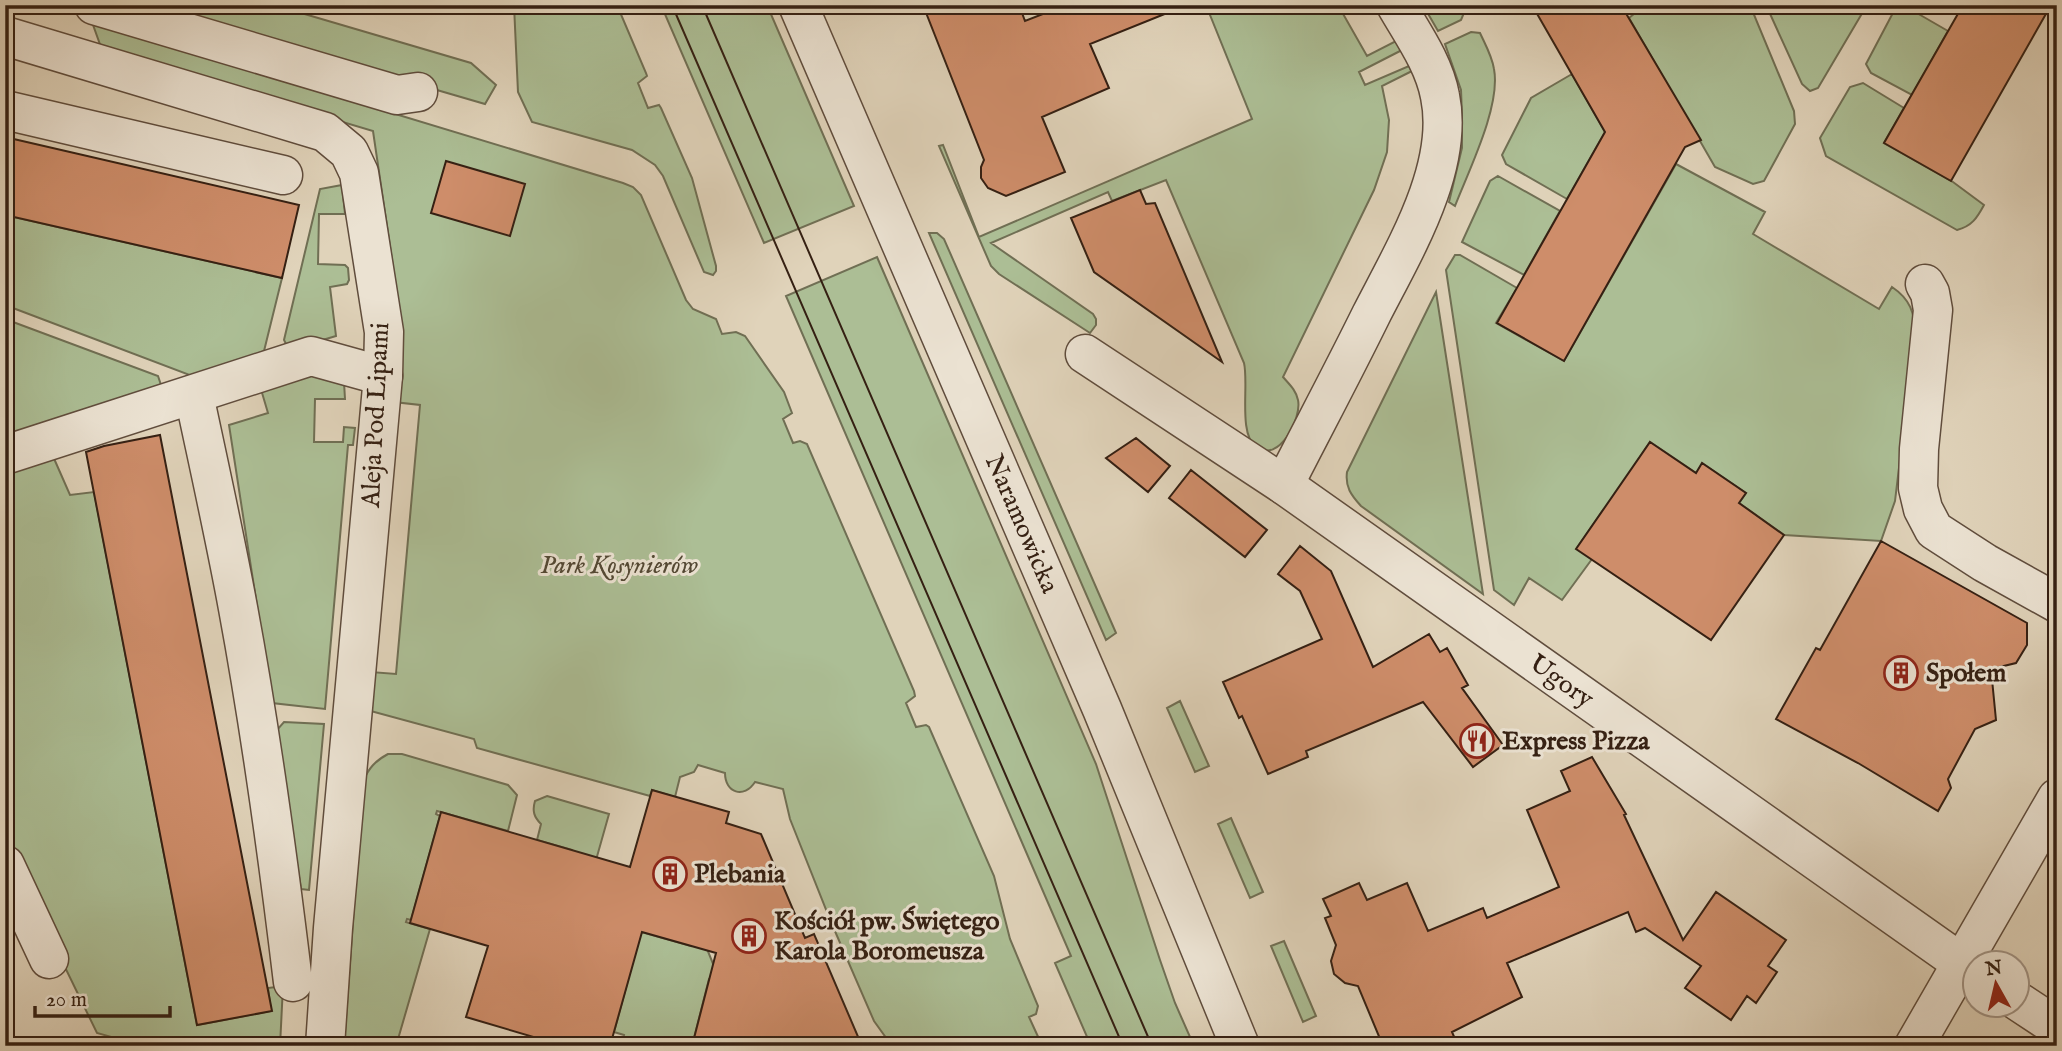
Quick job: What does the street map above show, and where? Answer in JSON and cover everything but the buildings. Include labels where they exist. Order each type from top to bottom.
[{"type":"street","points":[[94,5],[397,95],[418,92]]},
{"type":"street","name":"Naramowicka","points":[[798,5],[1102,709],[1240,1046]]},
{"type":"street","points":[[1284,485],[1423,211],[1440,154],[1441,97],[1436,79],[1396,5]]},
{"type":"street","name":"Aleja Pod Lipami","points":[[5,36],[325,132],[349,152],[359,173],[384,332],[383,376],[333,928],[326,1046]]},
{"type":"street","points":[[5,110],[283,175]]},
{"type":"street","points":[[1925,284],[1930,293],[1933,310],[1919,449],[1918,488],[1923,509],[1934,530],[1985,563],[2057,603]]},
{"type":"street","name":"Ugory","points":[[1085,354],[1284,485],[1960,962]]},
{"type":"street","points":[[5,455],[311,356],[383,376]]},
{"type":"street","points":[[194,395],[238,607],[256,711],[273,816],[293,982]]},
{"type":"street","points":[[1977,950],[2057,798]]},
{"type":"street","points":[[5,865],[49,959]]},
{"type":"street","points":[[1914,1046],[1960,980]]},
{"type":"street","points":[[2030,1009],[2057,1027]]},
{"type":"green space","points":[[145,5],[274,5],[471,63],[496,85],[485,104]]},
{"type":"green space","points":[[514,5],[617,5],[647,76],[638,83],[648,108],[659,105],[661,108],[692,178],[716,266],[713,275],[704,272],[663,176],[655,165],[632,150],[532,122],[518,92]]},
{"type":"green space","points":[[661,5],[767,5],[854,206],[764,243]]},
{"type":"green space","points":[[1206,5],[1338,5],[1367,56],[1396,41],[1402,50],[1359,72],[1365,85],[1409,66],[1412,71],[1382,86],[1389,120],[1387,152],[1374,190],[1283,377],[1294,390],[1298,400],[1293,427],[1280,444],[1265,451],[1256,447],[1247,431],[1244,363],[1166,180],[1112,201],[1108,192],[991,243],[1093,314],[1096,325],[1090,333],[999,274],[991,266],[939,146],[943,145],[979,237],[1252,119]]},
{"type":"green space","points":[[1423,5],[1464,5],[1466,8],[1461,20],[1438,31]]},
{"type":"green space","points":[[1645,5],[1750,5],[1794,111],[1795,124],[1764,181],[1753,184],[1715,167],[1629,18]]},
{"type":"green space","points":[[1766,5],[1867,5],[1818,88],[1810,91],[1802,84]]},
{"type":"green space","points":[[1903,5],[1948,31],[1912,95],[1871,73],[1866,64],[1895,9]]},
{"type":"green space","name":"Park Kosynierów","points":[[92,22],[623,183],[633,187],[641,195],[686,300],[693,309],[716,319],[722,334],[736,332],[745,336],[784,392],[792,413],[783,419],[793,443],[800,441],[807,444],[914,691],[915,696],[906,703],[916,727],[929,727],[994,876],[1010,939],[1038,1006],[1036,1014],[1029,1017],[1040,1041],[1050,1039],[1055,1046],[892,1046],[874,1021],[831,922],[790,819],[783,789],[755,782],[746,791],[736,791],[728,785],[725,773],[698,765],[694,772],[680,777],[675,797],[652,790],[650,796],[477,748],[474,739],[367,710],[371,672],[396,674],[420,405],[394,402],[399,308],[373,131],[102,50]]},
{"type":"green space","points":[[1471,32],[1480,33],[1486,46],[1493,64],[1495,84],[1482,138],[1455,206],[1449,202],[1462,148],[1461,90],[1445,44]]},
{"type":"green space","points":[[1572,74],[1605,132],[1567,199],[1506,164],[1502,155],[1531,98]]},
{"type":"green space","points":[[1863,83],[1904,108],[1884,143],[1953,182],[1984,205],[1970,224],[1957,230],[1826,156],[1820,138],[1850,87]]},
{"type":"green space","points":[[1676,164],[1765,212],[1753,234],[1879,309],[1892,287],[1903,296],[1910,307],[1915,334],[1895,501],[1881,541],[1784,535],[1739,503],[1746,493],[1703,464],[1696,473],[1650,442],[1577,548],[1592,559],[1562,600],[1529,578],[1514,605],[1494,590],[1446,270],[1455,255],[1460,255],[1517,288],[1496,323],[1564,361]]},
{"type":"green space","points":[[1498,176],[1560,211],[1524,275],[1462,242],[1490,181]]},
{"type":"green space","points":[[342,185],[345,214],[319,214],[318,264],[345,265],[348,268],[347,284],[330,287],[336,336],[289,350],[284,340],[320,189]]},
{"type":"green space","points":[[5,215],[282,278],[264,351],[200,379],[5,305]]},
{"type":"green space","points":[[929,233],[937,233],[944,239],[1116,633],[1106,640]]},
{"type":"green space","points":[[877,257],[1096,764],[1160,960],[1194,1046],[1091,1046],[1055,963],[1071,956],[786,296]]},
{"type":"green space","points":[[1436,292],[1483,594],[1361,506],[1347,482],[1347,472]]},
{"type":"green space","points":[[5,319],[158,376],[163,391],[5,442]]},
{"type":"green space","points":[[325,366],[344,382],[345,399],[315,399],[314,442],[343,442],[344,427],[355,428],[353,445],[348,445],[325,709],[272,703],[229,425],[268,413],[260,386]]},
{"type":"green space","points":[[52,454],[70,495],[94,492],[197,1025],[271,1011],[268,988],[283,986],[280,1046],[143,1046],[97,1033],[5,844],[5,469]]},
{"type":"green space","points":[[1180,701],[1209,766],[1195,772],[1167,708]]},
{"type":"green space","points":[[284,722],[324,724],[309,890],[301,889],[276,731]]},
{"type":"green space","points":[[388,754],[402,754],[508,785],[517,795],[508,831],[437,811],[436,814],[440,816],[411,920],[407,919],[406,922],[430,929],[396,1046],[344,1046],[363,781],[373,765]]},
{"type":"green space","points":[[547,796],[609,814],[574,938],[631,955],[638,931],[691,946],[694,937],[703,939],[718,976],[709,979],[692,1046],[621,1046],[624,1035],[614,1032],[627,984],[537,958],[567,851],[571,853],[572,850],[537,840],[541,824],[534,814],[534,805],[535,801]]},
{"type":"green space","points":[[1231,818],[1263,892],[1250,898],[1218,824]]},
{"type":"green space","points":[[1284,941],[1316,1016],[1303,1022],[1271,946]]},
{"type":"tram line","points":[[672,5],[1123,1046]]},
{"type":"tram line","points":[[702,5],[1152,1046]]},
{"type":"place","name":"Społem","points":[[1901,673]]},
{"type":"place","name":"Express Pizza","points":[[1477,741]]},
{"type":"place","name":"Plebania","points":[[670,874]]},
{"type":"place","name":"Kościół pw. Świętego Karola Boromeusza","points":[[749,936]]}]
